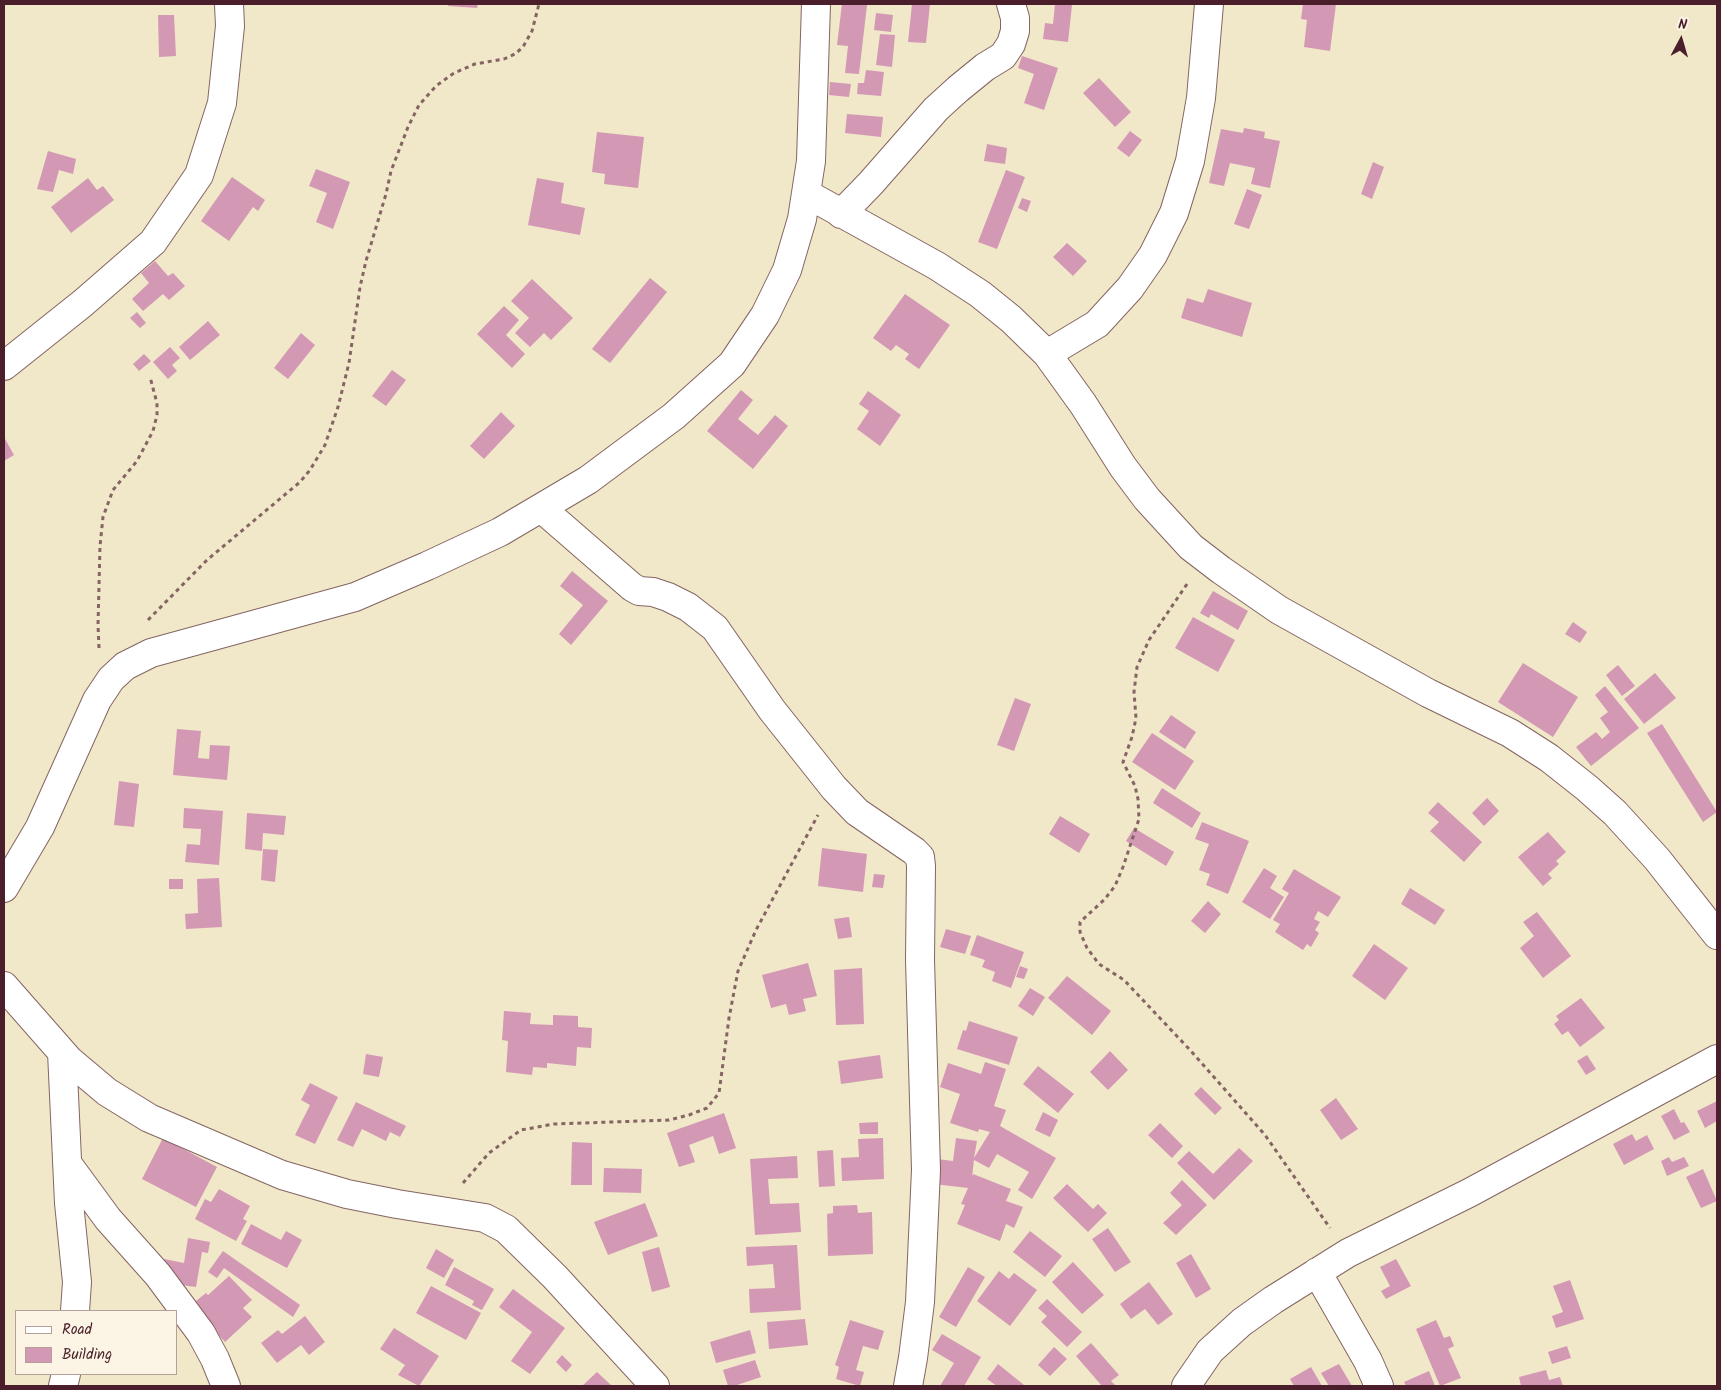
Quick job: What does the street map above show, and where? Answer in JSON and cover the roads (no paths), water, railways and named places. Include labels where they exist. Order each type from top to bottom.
[{"type":"street","points":[[4,366],[83,303],[153,242],[199,175],[222,103],[230,26],[229,4]]},
{"type":"street","points":[[4,888],[40,827],[97,700],[111,679],[125,666],[151,653],[355,597],[428,566],[500,532],[588,480],[674,416],[732,364],[765,315],[787,270],[802,219],[811,161],[816,4]]},
{"type":"street","points":[[841,214],[872,183],[936,109],[985,67],[1003,56],[1011,44],[1015,31],[1015,18],[1011,4]]},
{"type":"street","points":[[1047,354],[1097,324],[1130,288],[1153,255],[1174,213],[1190,161],[1195,134],[1201,98],[1209,4]]},
{"type":"street","points":[[807,194],[937,266],[980,294],[1011,319],[1047,354],[1083,404],[1123,467],[1147,498],[1192,547],[1205,558],[1279,610],[1428,693],[1510,733],[1549,758],[1587,788],[1615,813],[1657,859],[1717,935]]},
{"type":"street","points":[[541,508],[632,588],[668,597],[688,607],[714,628],[772,710],[834,788],[858,812],[920,857],[920,960],[926,1170],[920,1302],[908,1386]]},
{"type":"street","points":[[4,986],[69,1060],[107,1092],[149,1118],[274,1171],[347,1194],[485,1218],[506,1229],[555,1277],[655,1386]]},
{"type":"street","points":[[62,1052],[69,1203],[77,1282],[75,1310]]},
{"type":"street","points":[[1186,1386],[1210,1351],[1242,1322],[1316,1272],[1348,1253],[1485,1185],[1717,1059]]},
{"type":"street","points":[[68,1163],[108,1219],[158,1275],[201,1333],[215,1359],[226,1386]]},
{"type":"street","points":[[1316,1272],[1368,1361],[1379,1386]]}]
